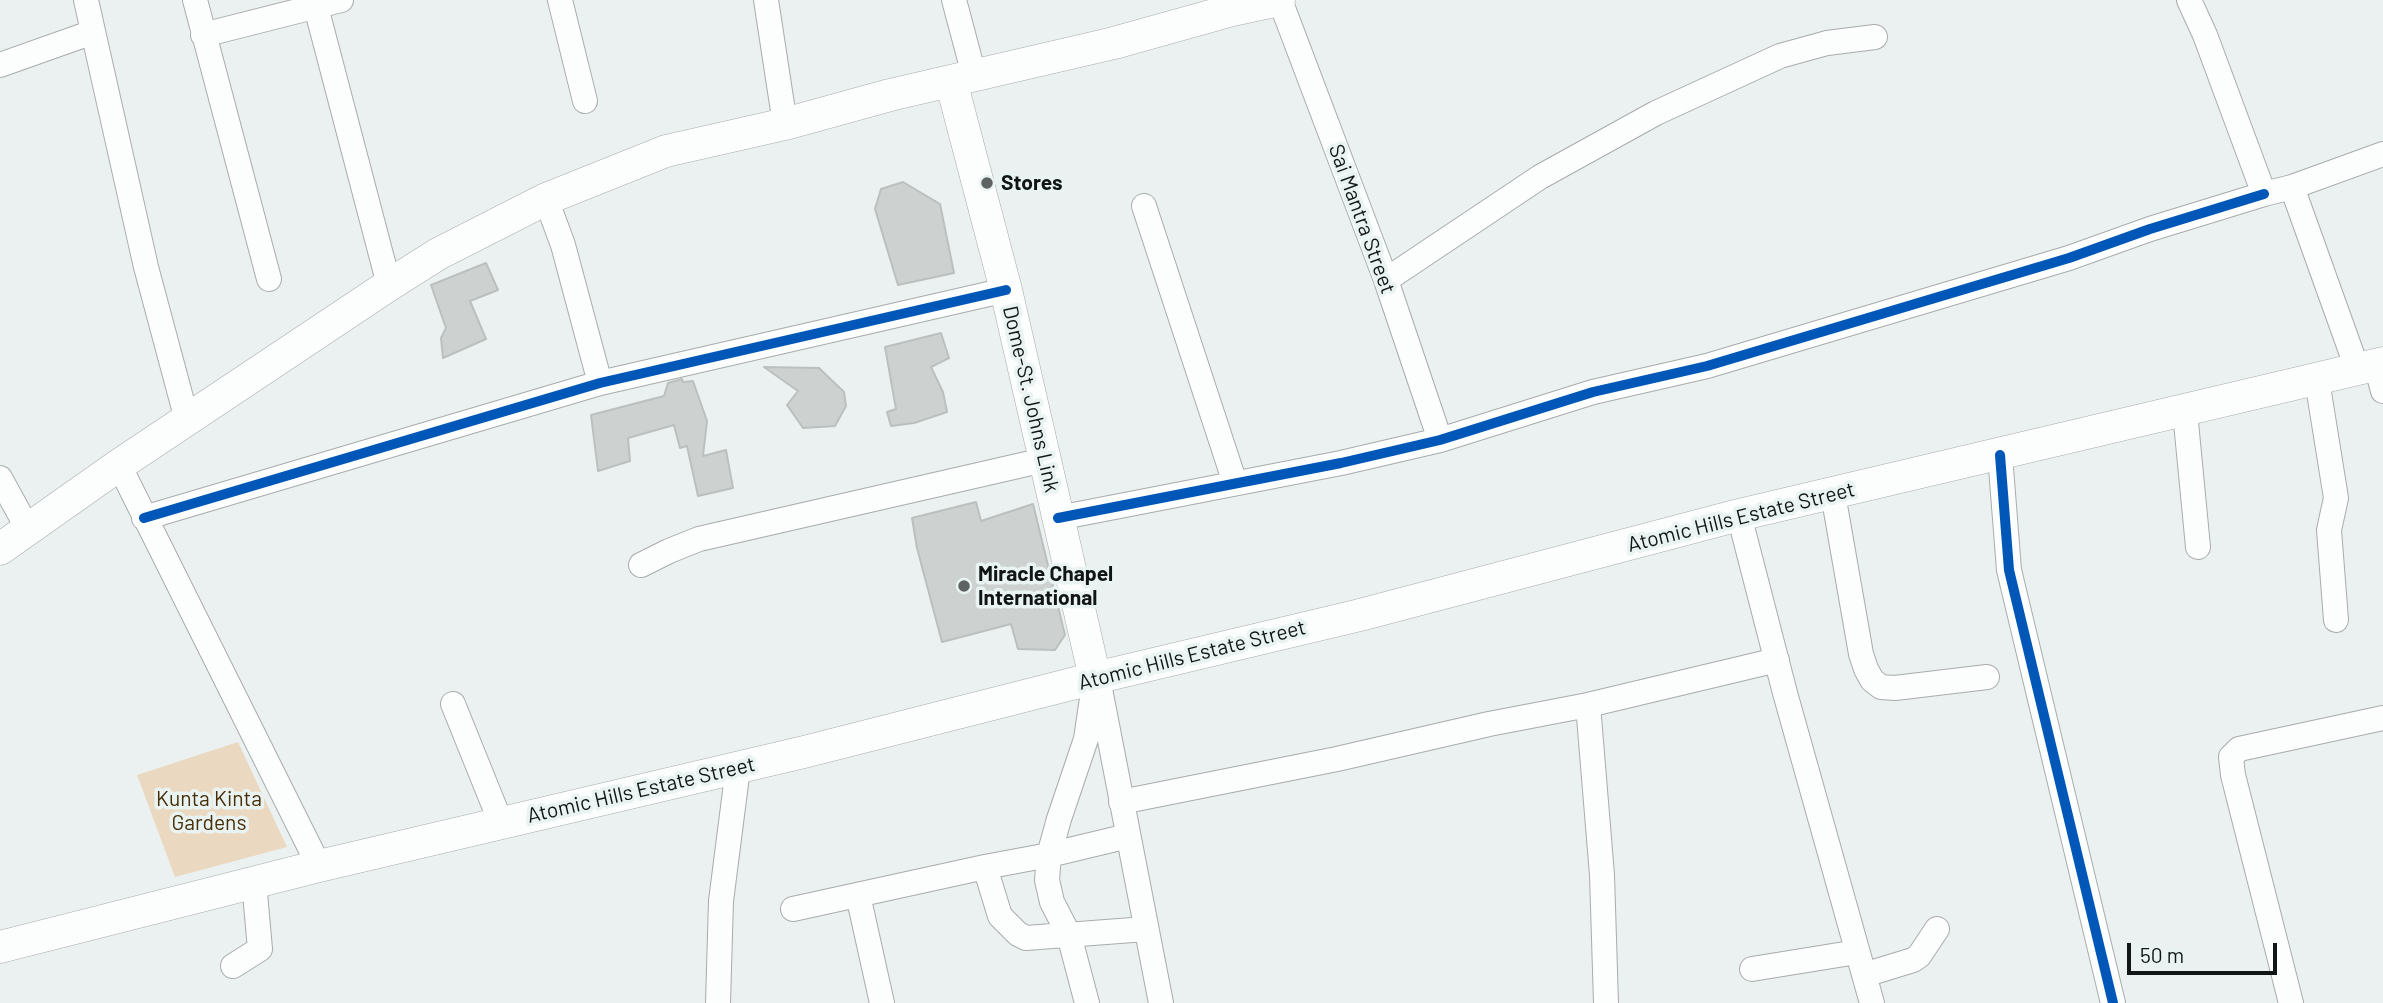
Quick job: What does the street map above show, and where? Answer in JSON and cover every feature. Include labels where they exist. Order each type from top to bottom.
[{"type":"main road","points":[[0,549],[119,465],[389,285],[438,254],[546,199],[666,151],[785,124],[1280,0]]},
{"type":"main road","name":"Dome-St. Johns Link","points":[[962,78],[1006,290],[1096,678]]},
{"type":"main road","name":"Atomic Hills Estate Street","points":[[0,947],[319,866],[738,768],[1360,615],[1739,515],[2317,380],[2375,373]]},
{"type":"street","points":[[86,0],[146,267],[187,420]]},
{"type":"street","points":[[195,0],[268,279]]},
{"type":"street","points":[[203,35],[341,0]]},
{"type":"street","points":[[560,0],[585,101]]},
{"type":"street","points":[[766,0],[785,124]]},
{"type":"street","points":[[954,0],[962,78]]},
{"type":"street","name":"Sai Mantra Street","points":[[1280,0],[1385,280],[1440,440]]},
{"type":"street","points":[[2189,0],[2205,35],[2264,194]]},
{"type":"street","points":[[316,7],[389,285]]},
{"type":"street","points":[[0,65],[93,32]]},
{"type":"street","points":[[1385,280],[1540,177],[1656,113],[1780,56],[1827,43],[1875,37]]},
{"type":"street","points":[[1058,518],[1341,463],[1440,440],[1593,393],[1707,366],[2069,258],[2150,229],[2292,187],[2383,155]]},
{"type":"street","points":[[2292,187],[2375,373]]},
{"type":"street","points":[[546,199],[563,245],[600,383]]},
{"type":"street","points":[[1144,206],[1235,482]]},
{"type":"street","points":[[144,518],[600,383],[1006,290]]},
{"type":"street","points":[[2317,380],[2336,498],[2329,530],[2336,620]]},
{"type":"street","points":[[2185,412],[2198,547]]},
{"type":"street","points":[[2000,455],[2009,570],[2113,1003]]},
{"type":"street","points":[[641,565],[699,539],[1044,460]]},
{"type":"street","points":[[119,465],[319,866]]},
{"type":"street","points":[[0,478],[29,529]]},
{"type":"street","points":[[1833,494],[1861,654],[1872,680],[1881,687],[1895,688],[1987,677]]},
{"type":"street","points":[[1739,515],[1871,1003]]},
{"type":"street","points":[[1121,802],[1588,705],[1777,660]]},
{"type":"street","points":[[1096,678],[1161,1003]]},
{"type":"street","points":[[1087,1003],[1069,934],[1052,902],[1047,880],[1049,855],[1086,739],[1096,678]]},
{"type":"street","points":[[453,704],[501,823]]},
{"type":"street","points":[[1588,705],[1602,875],[1606,1003]]},
{"type":"street","points":[[2291,1003],[2233,775],[2231,757],[2239,749],[2383,718]]},
{"type":"street","points":[[718,1003],[721,901],[738,768]]},
{"type":"street","points":[[793,909],[1128,836]]},
{"type":"street","points":[[985,867],[1000,916],[1011,929],[1026,937],[1146,929]]},
{"type":"street","points":[[233,966],[260,949],[254,882]]},
{"type":"street","points":[[858,895],[882,1003]]},
{"type":"street","points":[[1752,969],[1913,960],[1919,956],[1937,929]]},
{"type":"green space","name":"Kunta Kinta Gardens","points":[[238,742],[287,847],[175,877],[137,775]]},
{"type":"building","points":[[903,182],[940,204],[954,273],[898,285],[875,209],[881,189]]},
{"type":"building","points":[[486,263],[498,290],[470,301],[486,339],[443,358],[441,338],[446,328],[431,285]]},
{"type":"building","points":[[941,333],[949,358],[931,367],[943,392],[947,412],[914,423],[891,426],[887,412],[896,409],[885,347]]},
{"type":"building","points":[[764,367],[819,368],[844,392],[846,406],[835,426],[803,428],[787,405],[798,391]]},
{"type":"building","points":[[682,379],[683,382],[693,381],[707,421],[703,456],[726,450],[733,488],[698,496],[687,446],[680,448],[674,425],[628,438],[630,461],[598,471],[591,415],[664,396],[668,383]]},
{"type":"building","points":[[976,502],[981,521],[1033,504],[1065,635],[1055,650],[1018,649],[1011,624],[942,642],[917,548],[912,518]]},
{"type":"cycle path","points":[[1058,518],[1341,463],[1440,440],[1593,392],[1707,366],[2069,258],[2150,229],[2264,194]]},
{"type":"cycle path","points":[[144,518],[600,383],[1006,290]]},
{"type":"cycle path","points":[[2000,455],[2009,570],[2113,1003]]},
{"type":"place","name":"Stores","points":[[987,183]]},
{"type":"place","name":"Miracle Chapel International","points":[[964,586]]}]
